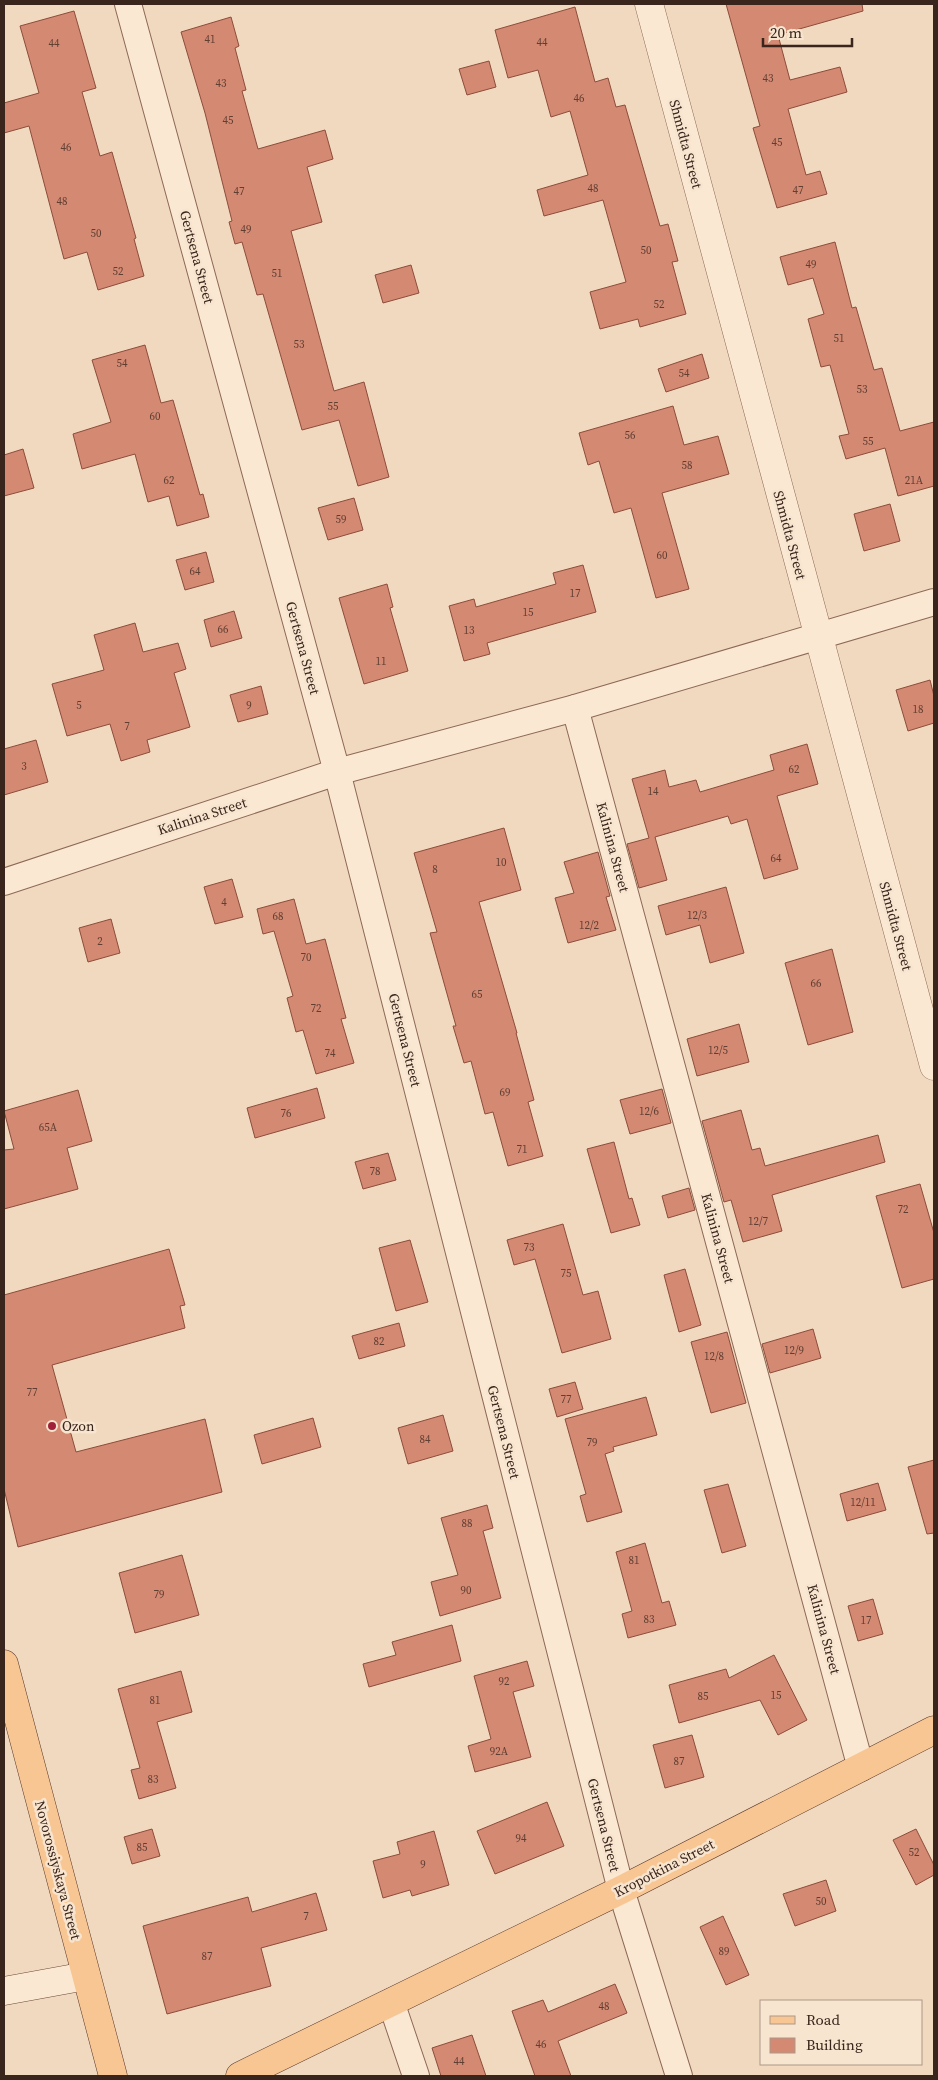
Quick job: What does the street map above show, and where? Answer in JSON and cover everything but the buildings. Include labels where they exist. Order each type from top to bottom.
[{"type":"main road","name":"Novorossiyskaya Street","points":[[4,1664],[113,2076]]},
{"type":"main road","name":"Kropotkina Street","points":[[240,2076],[621,1890],[934,1730]]},
{"type":"street","name":"Gertsena Street","points":[[128,4],[337,772],[621,1890],[679,2076]]},
{"type":"street","name":"Shmidta Street","points":[[649,4],[934,1066]]},
{"type":"street","name":"Kalinina Street","points":[[4,882],[337,772],[575,708],[934,602]]},
{"type":"street","name":"Kalinina Street","points":[[575,708],[861,1768]]},
{"type":"street","points":[[4,1992],[86,1976]]},
{"type":"street","points":[[391,2002],[416,2076]]},
{"type":"place","name":"Ozon","points":[[52,1426]]}]
